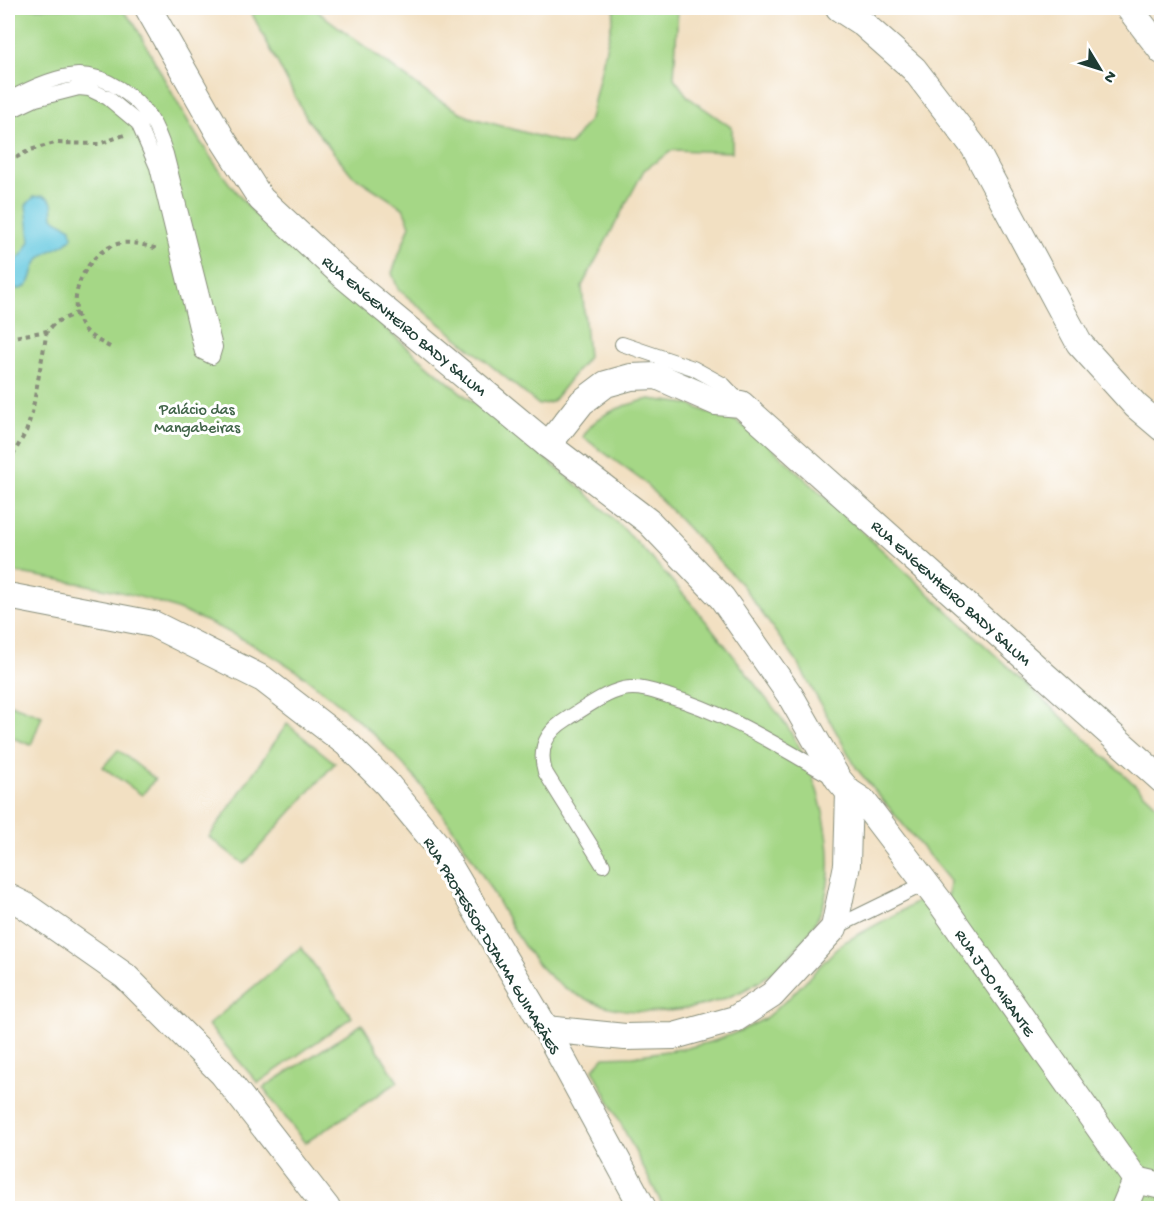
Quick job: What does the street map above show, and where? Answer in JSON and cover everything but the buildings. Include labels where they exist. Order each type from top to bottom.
[{"type":"street","name":"RUA ENGENHEIRO BADY SALUM","points":[[148,8],[220,135],[261,199],[343,275],[548,445],[649,522],[722,597],[790,695],[844,785]]},
{"type":"street","points":[[839,8],[862,23],[914,69],[974,147],[1079,343],[1136,406],[1161,428]]},
{"type":"street","points":[[1129,8],[1161,51]]},
{"type":"street","points":[[548,445],[582,402],[606,384],[631,377],[657,376],[716,402],[741,404]]},
{"type":"street","name":"RUA ENGENHEIRO BADY SALUM","points":[[741,404],[1161,780]]},
{"type":"street","name":"RUA PROFESSOR DJALMA GUIMARÃES","points":[[8,596],[153,624],[263,679],[347,744],[387,784],[436,845],[546,1029],[642,1209]]},
{"type":"street","points":[[546,1029],[625,1037],[674,1036],[735,1019],[772,995],[834,928],[847,865],[844,785]]},
{"type":"street","name":"RUA J DO MIRANTE","points":[[844,785],[863,801],[926,883],[1136,1180]]},
{"type":"street","points":[[8,897],[24,905],[125,976],[222,1073],[327,1209]]},
{"type":"street","points":[[1124,1209],[1136,1180],[1161,1186]]},
{"type":"lane","points":[[8,100],[26,90],[56,80],[78,75],[98,77],[118,87],[151,118],[166,154],[215,348],[212,357],[202,352],[158,167],[141,129],[129,114],[108,98],[89,89],[79,88],[28,101],[8,112]]},
{"type":"lane","name":"RUA ENGENHEIRO BADY SALUM","points":[[622,344],[693,368],[724,385],[741,404]]},
{"type":"lane","points":[[603,865],[545,772],[542,761],[544,740],[561,723],[603,696],[623,689],[639,687],[736,722],[844,785]]},
{"type":"lane","points":[[834,928],[926,883]]},
{"type":"path","points":[[8,162],[30,150],[55,143],[99,144],[141,129]]},
{"type":"path","points":[[110,347],[90,336],[83,328],[77,313],[80,282],[85,270],[99,254],[118,243],[139,244],[165,252]]},
{"type":"path","points":[[8,463],[26,432],[32,413],[47,331],[56,322],[77,313]]},
{"type":"path","points":[[8,338],[47,331]]},
{"type":"green space","name":"Palácio das Mangabeiras","points":[[8,8],[120,8],[134,23],[205,149],[258,217],[441,376],[596,502],[668,576],[712,628],[793,736],[817,791],[827,834],[829,875],[821,910],[804,939],[772,972],[734,995],[690,1008],[645,1012],[624,1010],[583,998],[565,988],[548,974],[525,948],[465,846],[412,774],[369,730],[301,674],[236,636],[179,610],[138,596],[95,586],[8,571]]},
{"type":"green space","points":[[249,8],[313,8],[430,95],[469,117],[570,145],[590,119],[615,8],[678,8],[674,78],[688,97],[732,128],[732,152],[673,150],[644,170],[582,286],[588,357],[552,402],[539,405],[398,289],[392,273],[410,225],[403,208],[352,175],[307,119]]},
{"type":"green space","points":[[650,399],[688,404],[712,414],[731,418],[757,434],[1161,809],[1161,1208],[664,1208],[593,1069],[604,1057],[633,1056],[687,1048],[714,1041],[764,1019],[790,997],[841,944],[921,900],[941,902],[949,894],[950,881],[857,769],[797,662],[742,585],[644,482],[583,437],[588,429],[603,416],[621,407]]},
{"type":"green space","points":[[8,703],[42,716],[31,745],[8,736]]},
{"type":"green space","points":[[287,724],[335,763],[244,864],[209,837]]},
{"type":"green space","points":[[118,750],[155,779],[142,795],[103,767]]},
{"type":"green space","points":[[301,947],[352,1017],[258,1083],[208,1025]]},
{"type":"green space","points":[[362,1024],[398,1082],[305,1143],[263,1088]]},
{"type":"water","points":[[43,196],[50,199],[53,217],[71,228],[72,237],[65,244],[41,257],[35,265],[28,285],[20,289],[15,288],[8,283],[8,269],[24,252],[30,241],[26,205],[34,197]]}]
